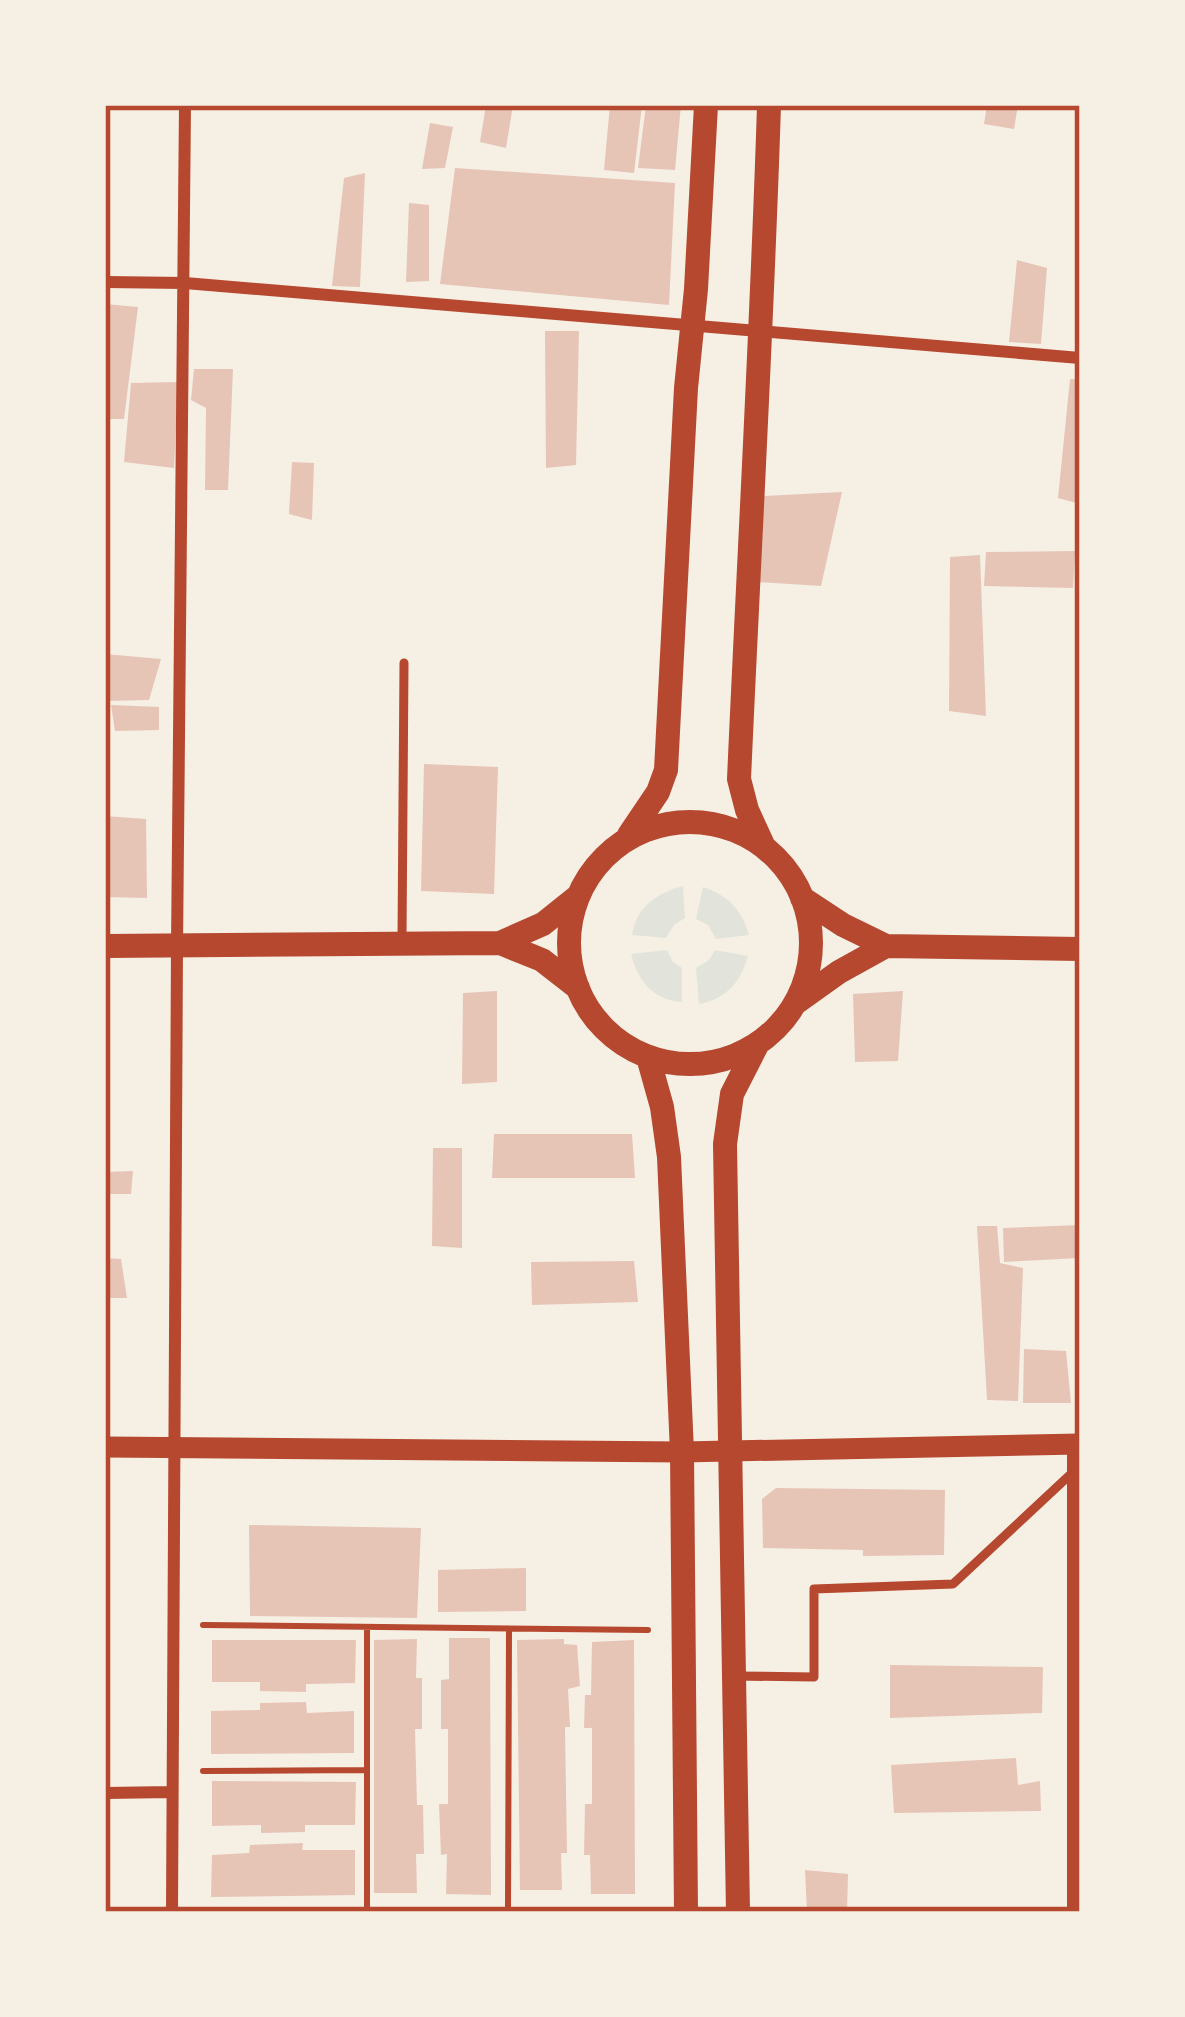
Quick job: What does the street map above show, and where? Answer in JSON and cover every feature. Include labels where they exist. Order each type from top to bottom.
[{"type":"main road","points":[[623,842],[656,826],[697,822],[736,830],[764,847],[787,870],[810,924],[811,952],[795,1004],[779,1027],[757,1045],[732,1058],[704,1064],[648,1058],[619,1041],[595,1018],[578,988],[570,957],[570,926],[578,896],[597,865],[644,815],[666,770],[706,105]]},
{"type":"main road","points":[[764,847],[739,779],[770,105]]},
{"type":"main road","points":[[105,946],[500,943],[543,924],[578,896]]},
{"type":"main road","points":[[802,898],[886,946],[1080,949]]},
{"type":"main road","points":[[500,943],[542,960],[578,988]]},
{"type":"main road","points":[[795,1004],[886,946]]},
{"type":"main road","points":[[738,1912],[725,1144],[732,1094],[757,1045]]},
{"type":"main road","points":[[648,1058],[669,1156],[682,1452],[686,1912]]},
{"type":"street","points":[[172,1912],[185,105]]},
{"type":"street","points":[[105,282],[185,284],[1080,358]]},
{"type":"street","points":[[105,1447],[682,1452],[1076,1444],[1073,1912]]},
{"type":"street","points":[[105,1793],[172,1792]]},
{"type":"lane","points":[[402,945],[404,662]]},
{"type":"lane","points":[[734,1676],[814,1677],[814,1589],[952,1584],[1073,1472]]},
{"type":"path","points":[[203,1625],[647,1630]]},
{"type":"path","points":[[367,1627],[367,1912]]},
{"type":"path","points":[[508,1912],[509,1629]]},
{"type":"path","points":[[203,1771],[367,1769]]},
{"type":"shaded area","points":[[683,886],[685,918],[666,938],[632,935],[649,903]]},
{"type":"shaded area","points":[[703,887],[733,905],[749,935],[716,939],[708,925],[696,919]]},
{"type":"shaded area","points":[[667,950],[682,968],[682,1002],[648,987],[631,954]]},
{"type":"shaded area","points":[[715,950],[748,956],[731,988],[699,1004],[696,968]]},
{"type":"building","points":[[486,105],[513,105],[506,148],[480,142]]},
{"type":"building","points":[[610,105],[642,105],[634,173],[604,170]]},
{"type":"building","points":[[646,105],[681,105],[675,170],[638,168]]},
{"type":"building","points":[[987,105],[1018,105],[1014,129],[984,124]]},
{"type":"building","points":[[430,123],[453,127],[445,168],[422,169]]},
{"type":"building","points":[[455,168],[675,183],[669,305],[440,284]]},
{"type":"building","points":[[365,173],[360,287],[332,286],[344,178]]},
{"type":"building","points":[[409,203],[429,205],[429,281],[406,282]]},
{"type":"building","points":[[1017,260],[1047,268],[1041,344],[1009,342]]},
{"type":"building","points":[[105,304],[138,307],[124,419],[105,419]]},
{"type":"building","points":[[545,331],[579,331],[576,465],[546,468]]},
{"type":"building","points":[[194,369],[233,369],[228,490],[205,490],[206,408],[191,400]]},
{"type":"building","points":[[1070,379],[1080,379],[1080,504],[1058,498]]},
{"type":"building","points":[[178,382],[174,468],[124,462],[131,383]]},
{"type":"building","points":[[292,462],[314,463],[312,520],[289,514]]},
{"type":"building","points":[[842,492],[821,586],[757,582],[764,496]]},
{"type":"building","points":[[1075,551],[1073,588],[984,586],[986,552]]},
{"type":"building","points":[[980,555],[986,716],[949,711],[950,557]]},
{"type":"building","points":[[105,654],[161,659],[149,700],[105,701]]},
{"type":"building","points":[[111,705],[159,707],[159,730],[115,731]]},
{"type":"building","points":[[424,764],[498,767],[494,894],[421,891]]},
{"type":"building","points":[[105,816],[146,819],[147,898],[105,897]]},
{"type":"building","points":[[497,991],[497,1082],[462,1084],[463,993]]},
{"type":"building","points":[[903,991],[898,1061],[855,1062],[853,994]]},
{"type":"building","points":[[494,1134],[632,1134],[635,1178],[492,1178]]},
{"type":"building","points":[[433,1148],[462,1148],[462,1248],[432,1246]]},
{"type":"building","points":[[133,1171],[131,1194],[105,1194],[105,1172]]},
{"type":"building","points":[[1080,1225],[1080,1258],[1004,1262],[1003,1228]]},
{"type":"building","points":[[977,1226],[997,1226],[1000,1263],[1023,1268],[1018,1401],[987,1400]]},
{"type":"building","points":[[105,1258],[121,1259],[127,1298],[105,1298]]},
{"type":"building","points":[[634,1261],[638,1302],[532,1305],[531,1262]]},
{"type":"building","points":[[1024,1349],[1066,1351],[1071,1403],[1023,1403]]},
{"type":"building","points":[[776,1488],[945,1490],[944,1555],[863,1556],[863,1550],[763,1548],[762,1499]]},
{"type":"building","points":[[249,1525],[421,1528],[417,1618],[250,1616]]},
{"type":"building","points":[[526,1568],[526,1611],[438,1612],[438,1570]]},
{"type":"building","points":[[449,1638],[490,1638],[491,1895],[446,1894],[447,1854],[441,1855],[439,1804],[448,1804],[448,1729],[441,1729],[441,1680],[449,1679]]},
{"type":"building","points":[[417,1639],[422,1729],[415,1729],[417,1805],[423,1805],[424,1854],[416,1854],[417,1893],[374,1893],[374,1640]]},
{"type":"building","points":[[564,1639],[564,1644],[577,1645],[580,1686],[568,1689],[567,1853],[561,1853],[562,1890],[520,1890],[517,1640]]},
{"type":"building","points":[[212,1640],[356,1640],[355,1683],[306,1684],[306,1692],[260,1691],[260,1682],[212,1682]]},
{"type":"building","points":[[634,1640],[635,1894],[591,1894],[590,1855],[584,1855],[585,1804],[592,1804],[592,1728],[584,1728],[585,1695],[591,1695],[592,1642]]},
{"type":"building","points":[[890,1665],[1043,1667],[1042,1713],[890,1718]]},
{"type":"building","points":[[306,1702],[307,1713],[354,1711],[354,1753],[211,1754],[211,1711],[260,1710],[260,1703]]},
{"type":"building","points":[[1016,1758],[1018,1785],[1040,1781],[1041,1811],[894,1813],[891,1765]]},
{"type":"building","points":[[212,1781],[356,1782],[355,1825],[305,1825],[305,1832],[261,1833],[261,1825],[212,1826]]},
{"type":"building","points":[[303,1843],[302,1850],[355,1850],[355,1895],[211,1897],[212,1855],[249,1853],[250,1845]]},
{"type":"building","points":[[805,1870],[848,1874],[847,1912],[807,1912]]}]
